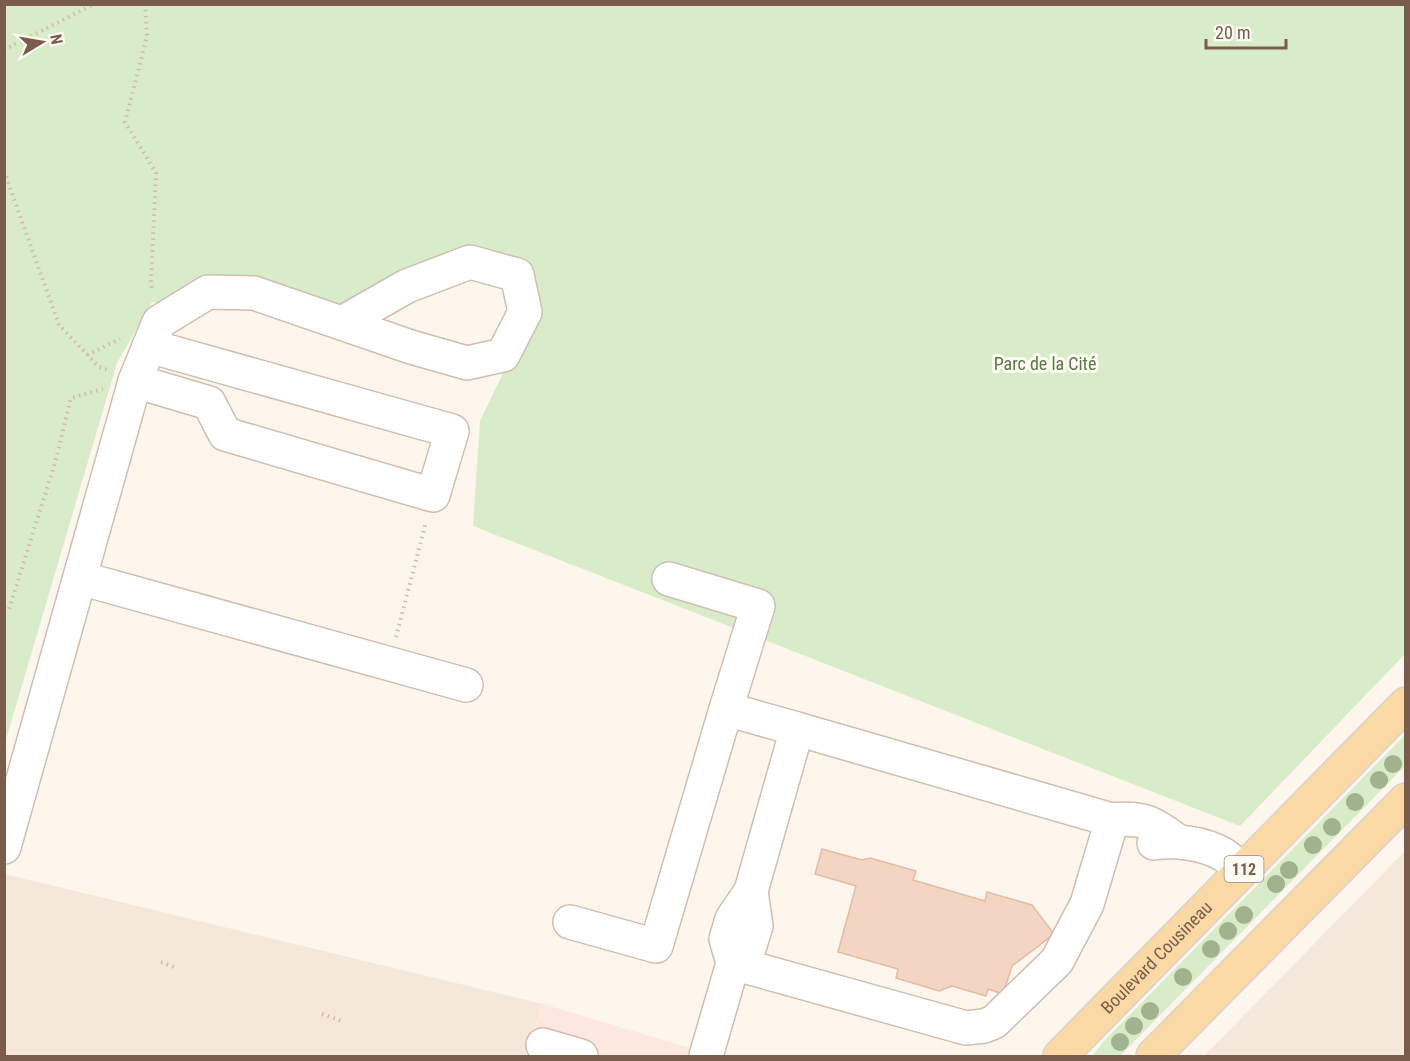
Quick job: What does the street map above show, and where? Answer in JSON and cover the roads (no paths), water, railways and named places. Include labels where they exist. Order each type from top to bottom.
[{"type":"main road","name":"Boulevard Cousineau","points":[[1060,1056],[1406,704]]},
{"type":"main road","points":[[1153,1056],[1406,800]]},
{"type":"lane","points":[[4,847],[135,381],[154,334],[208,292],[254,293],[411,347],[467,363],[503,355],[525,312],[517,275],[471,262],[407,286],[342,323]]},
{"type":"lane","points":[[135,381],[209,403],[225,434],[434,495],[452,430],[154,334]]},
{"type":"lane","points":[[80,578],[466,685]]},
{"type":"lane","points":[[570,922],[656,946],[758,606],[669,579]]},
{"type":"lane","points":[[726,709],[1112,820],[1132,818],[1157,825],[1176,840],[1217,851],[1230,859],[1241,871]]},
{"type":"lane","points":[[706,1056],[733,963],[726,939],[732,919],[751,891],[797,729]]},
{"type":"lane","points":[[733,963],[966,1028],[984,1026],[1002,1016],[1057,961],[1087,904],[1112,820]]},
{"type":"park label","name":"Parc de la Cité","points":[[1045,364]]}]
